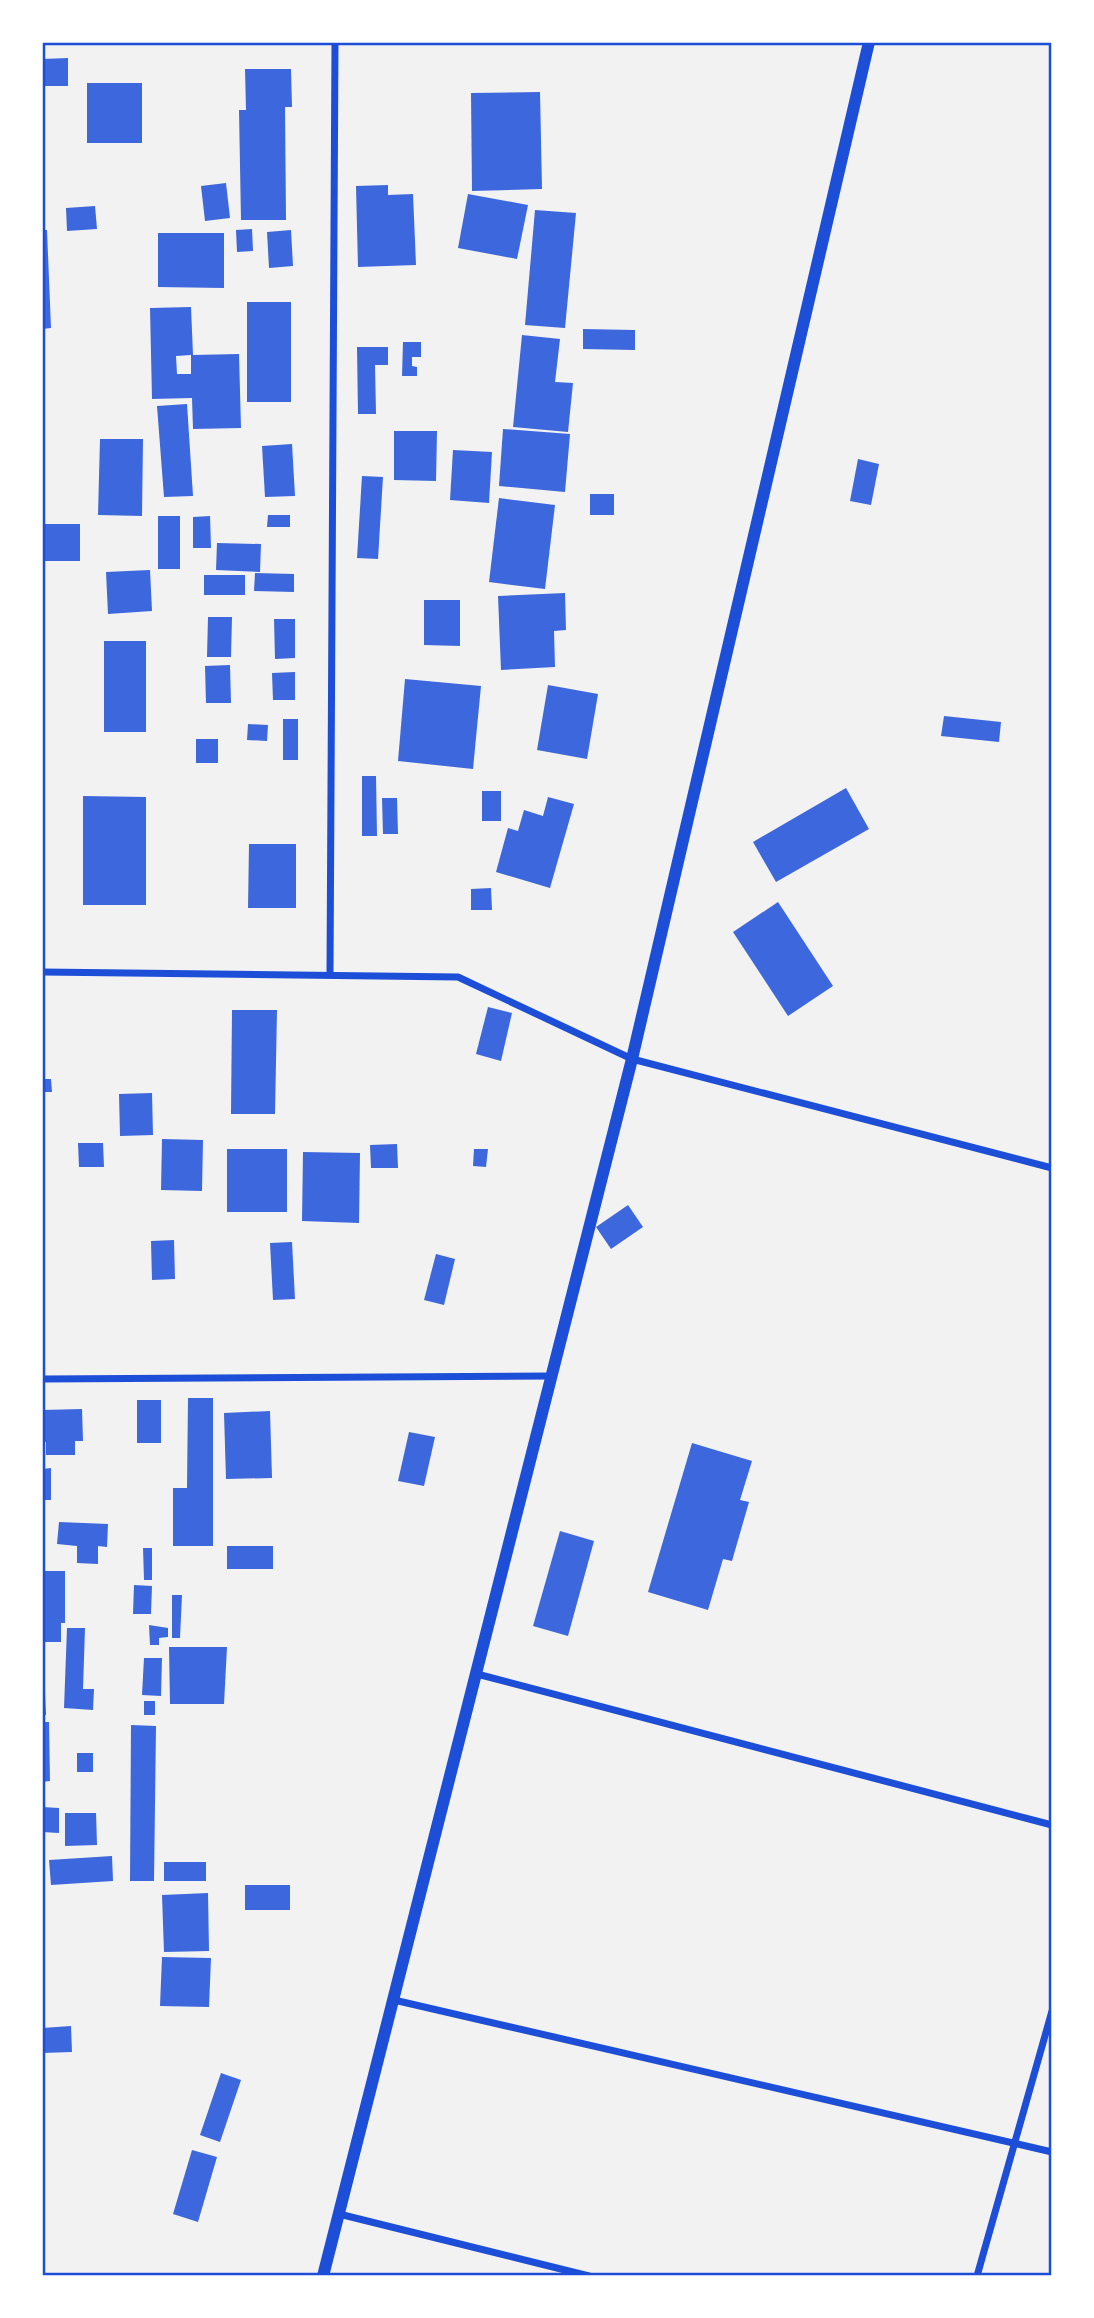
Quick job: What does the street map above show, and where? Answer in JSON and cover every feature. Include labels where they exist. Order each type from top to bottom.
[{"type":"street","points":[[330,973],[335,42]]},
{"type":"street","points":[[323,2276],[632,1059],[869,42]]},
{"type":"street","points":[[42,972],[330,973],[458,977],[632,1059],[1052,1168]]},
{"type":"street","points":[[42,1379],[551,1376]]},
{"type":"street","points":[[477,1674],[1052,1825]]},
{"type":"street","points":[[394,2000],[1052,2152]]},
{"type":"street","points":[[977,2276],[1052,2011]]},
{"type":"street","points":[[339,2214],[589,2276]]},
{"type":"building","points":[[68,58],[68,86],[42,86],[42,59]]},
{"type":"building","points":[[245,69],[291,69],[292,107],[285,107],[286,220],[241,220],[239,110],[246,110]]},
{"type":"building","points":[[87,83],[142,83],[142,143],[87,143]]},
{"type":"building","points":[[540,92],[542,189],[472,191],[471,93]]},
{"type":"building","points":[[226,183],[230,218],[205,221],[201,186]]},
{"type":"building","points":[[388,185],[388,195],[413,194],[416,265],[358,267],[356,186]]},
{"type":"building","points":[[468,194],[528,205],[517,259],[458,248]]},
{"type":"building","points":[[95,206],[97,229],[67,231],[66,208]]},
{"type":"building","points":[[535,210],[576,213],[565,328],[525,325]]},
{"type":"building","points":[[252,229],[253,251],[237,252],[236,230]]},
{"type":"building","points":[[42,230],[47,230],[51,328],[42,329]]},
{"type":"building","points":[[291,230],[293,266],[269,268],[267,232]]},
{"type":"building","points":[[158,233],[224,233],[224,288],[158,287]]},
{"type":"building","points":[[247,302],[291,302],[291,402],[247,402]]},
{"type":"building","points":[[191,307],[193,355],[239,354],[241,428],[193,429],[192,398],[152,399],[150,308]],"holes":[[[191,355],[191,374],[177,374],[176,356]]]},
{"type":"building","points":[[583,329],[635,330],[635,350],[583,349]]},
{"type":"building","points":[[522,335],[560,339],[555,382],[573,383],[568,432],[513,427]]},
{"type":"building","points":[[403,342],[421,342],[421,357],[412,357],[412,366],[417,367],[417,376],[402,376]]},
{"type":"building","points":[[357,347],[388,347],[388,365],[375,365],[376,414],[358,414]]},
{"type":"building","points":[[187,404],[193,496],[164,497],[157,406]]},
{"type":"building","points":[[503,429],[570,434],[565,492],[499,486]]},
{"type":"building","points":[[394,431],[437,431],[436,481],[394,480]]},
{"type":"building","points":[[100,439],[143,439],[142,516],[98,515]]},
{"type":"building","points":[[292,444],[295,496],[265,497],[262,446]]},
{"type":"building","points":[[453,450],[492,452],[489,503],[450,500]]},
{"type":"building","points":[[858,459],[879,464],[871,505],[850,501]]},
{"type":"building","points":[[362,476],[383,477],[378,559],[357,558]]},
{"type":"building","points":[[590,494],[614,494],[614,515],[590,515]]},
{"type":"building","points":[[499,498],[555,505],[545,589],[489,582]]},
{"type":"building","points":[[268,515],[290,515],[290,527],[267,527]]},
{"type":"building","points":[[158,516],[180,516],[180,569],[158,569]]},
{"type":"building","points":[[210,516],[211,548],[193,548],[193,517]]},
{"type":"building","points":[[42,524],[80,524],[80,561],[42,561]]},
{"type":"building","points":[[217,543],[261,544],[260,572],[216,570]]},
{"type":"building","points":[[150,570],[152,611],[108,614],[106,572]]},
{"type":"building","points":[[255,573],[294,574],[294,592],[254,591]]},
{"type":"building","points":[[204,575],[245,575],[245,595],[204,595]]},
{"type":"building","points":[[565,593],[566,630],[554,631],[555,667],[501,670],[498,596]]},
{"type":"building","points":[[424,600],[460,600],[460,646],[424,645]]},
{"type":"building","points":[[208,617],[232,617],[231,657],[207,657]]},
{"type":"building","points":[[274,619],[295,619],[295,658],[275,659]]},
{"type":"building","points":[[104,641],[146,641],[146,732],[104,732]]},
{"type":"building","points":[[230,665],[231,703],[206,703],[205,666]]},
{"type":"building","points":[[295,672],[295,700],[273,700],[272,673]]},
{"type":"building","points":[[405,679],[481,686],[473,769],[398,761]]},
{"type":"building","points":[[548,685],[598,694],[587,759],[537,750]]},
{"type":"building","points":[[944,716],[1001,722],[999,742],[941,736]]},
{"type":"building","points":[[283,719],[298,719],[298,760],[283,760]]},
{"type":"building","points":[[248,724],[268,725],[267,741],[247,740]]},
{"type":"building","points":[[196,739],[218,739],[218,763],[196,763]]},
{"type":"building","points":[[362,776],[376,776],[377,836],[362,836]]},
{"type":"building","points":[[846,788],[869,829],[776,882],[753,842]]},
{"type":"building","points":[[482,791],[501,791],[501,821],[482,821]]},
{"type":"building","points":[[83,796],[146,797],[146,905],[83,905]]},
{"type":"building","points":[[548,797],[574,804],[550,888],[496,872],[508,828],[518,831],[524,810],[543,816]]},
{"type":"building","points":[[382,798],[397,798],[398,834],[383,834]]},
{"type":"building","points":[[249,844],[296,844],[296,908],[248,908]]},
{"type":"building","points":[[491,888],[492,910],[471,910],[471,889]]},
{"type":"building","points":[[778,902],[833,986],[788,1016],[733,932]]},
{"type":"building","points":[[488,1007],[512,1013],[501,1061],[476,1054]]},
{"type":"building","points":[[232,1010],[277,1010],[275,1114],[231,1114]]},
{"type":"building","points":[[42,1079],[51,1079],[52,1092],[42,1092]]},
{"type":"building","points":[[152,1093],[153,1135],[120,1136],[119,1094]]},
{"type":"building","points":[[162,1139],[203,1140],[202,1191],[161,1190]]},
{"type":"building","points":[[78,1143],[103,1143],[104,1167],[79,1167]]},
{"type":"building","points":[[397,1144],[398,1168],[371,1168],[370,1145]]},
{"type":"building","points":[[227,1149],[287,1149],[287,1212],[227,1212]]},
{"type":"building","points":[[474,1149],[488,1149],[486,1167],[473,1166]]},
{"type":"building","points":[[303,1152],[360,1153],[359,1223],[302,1221]]},
{"type":"building","points":[[628,1205],[643,1227],[611,1249],[596,1227]]},
{"type":"building","points":[[174,1240],[175,1279],[152,1280],[151,1241]]},
{"type":"building","points":[[292,1242],[295,1299],[273,1300],[270,1243]]},
{"type":"building","points":[[436,1254],[455,1259],[444,1305],[424,1300]]},
{"type":"building","points":[[188,1398],[213,1398],[213,1546],[173,1546],[173,1488],[187,1488]]},
{"type":"building","points":[[137,1400],[161,1400],[161,1443],[137,1443]]},
{"type":"building","points":[[82,1409],[83,1441],[75,1441],[75,1455],[46,1455],[46,1442],[42,1442],[42,1410]]},
{"type":"building","points":[[270,1411],[272,1478],[226,1479],[224,1413]]},
{"type":"building","points":[[409,1432],[435,1437],[424,1486],[398,1481]]},
{"type":"building","points":[[692,1443],[752,1461],[740,1500],[749,1502],[732,1561],[723,1559],[708,1610],[648,1592]]},
{"type":"building","points":[[51,1468],[51,1500],[42,1500],[42,1469]]},
{"type":"building","points":[[59,1522],[108,1524],[107,1547],[98,1546],[98,1564],[77,1563],[77,1546],[57,1544]]},
{"type":"building","points":[[560,1531],[594,1541],[568,1636],[533,1626]]},
{"type":"building","points":[[227,1546],[273,1546],[273,1569],[227,1569]]},
{"type":"building","points":[[143,1548],[152,1548],[152,1580],[144,1580]]},
{"type":"building","points":[[42,1571],[65,1571],[65,1623],[61,1623],[61,1642],[42,1642]]},
{"type":"building","points":[[134,1585],[152,1586],[151,1614],[133,1614]]},
{"type":"building","points":[[172,1595],[182,1595],[180,1638],[172,1638]]},
{"type":"building","points":[[149,1625],[168,1628],[168,1637],[159,1638],[159,1645],[150,1645]]},
{"type":"building","points":[[67,1628],[85,1628],[83,1689],[94,1689],[93,1710],[64,1708]]},
{"type":"building","points":[[169,1647],[227,1647],[224,1704],[170,1704]]},
{"type":"building","points":[[144,1658],[162,1658],[161,1696],[142,1695]]},
{"type":"building","points":[[42,1693],[45,1693],[46,1715],[42,1715]]},
{"type":"building","points":[[144,1701],[155,1701],[155,1715],[144,1715]]},
{"type":"building","points":[[42,1722],[49,1722],[50,1781],[42,1782]]},
{"type":"building","points":[[131,1725],[156,1726],[154,1881],[130,1881]]},
{"type":"building","points":[[77,1753],[93,1753],[93,1772],[77,1772]]},
{"type":"building","points":[[42,1807],[59,1808],[59,1833],[42,1832]]},
{"type":"building","points":[[65,1813],[96,1813],[97,1845],[65,1846]]},
{"type":"building","points":[[112,1856],[113,1881],[51,1885],[49,1860]]},
{"type":"building","points":[[164,1862],[206,1862],[206,1881],[164,1881]]},
{"type":"building","points":[[245,1885],[290,1885],[290,1910],[245,1910]]},
{"type":"building","points":[[208,1893],[209,1951],[164,1952],[162,1895]]},
{"type":"building","points":[[162,1957],[211,1958],[209,2007],[160,2006]]},
{"type":"building","points":[[71,2026],[72,2052],[42,2053],[42,2028]]},
{"type":"building","points":[[221,2073],[241,2080],[220,2142],[200,2135]]},
{"type":"building","points":[[192,2150],[217,2157],[198,2222],[173,2214]]}]
